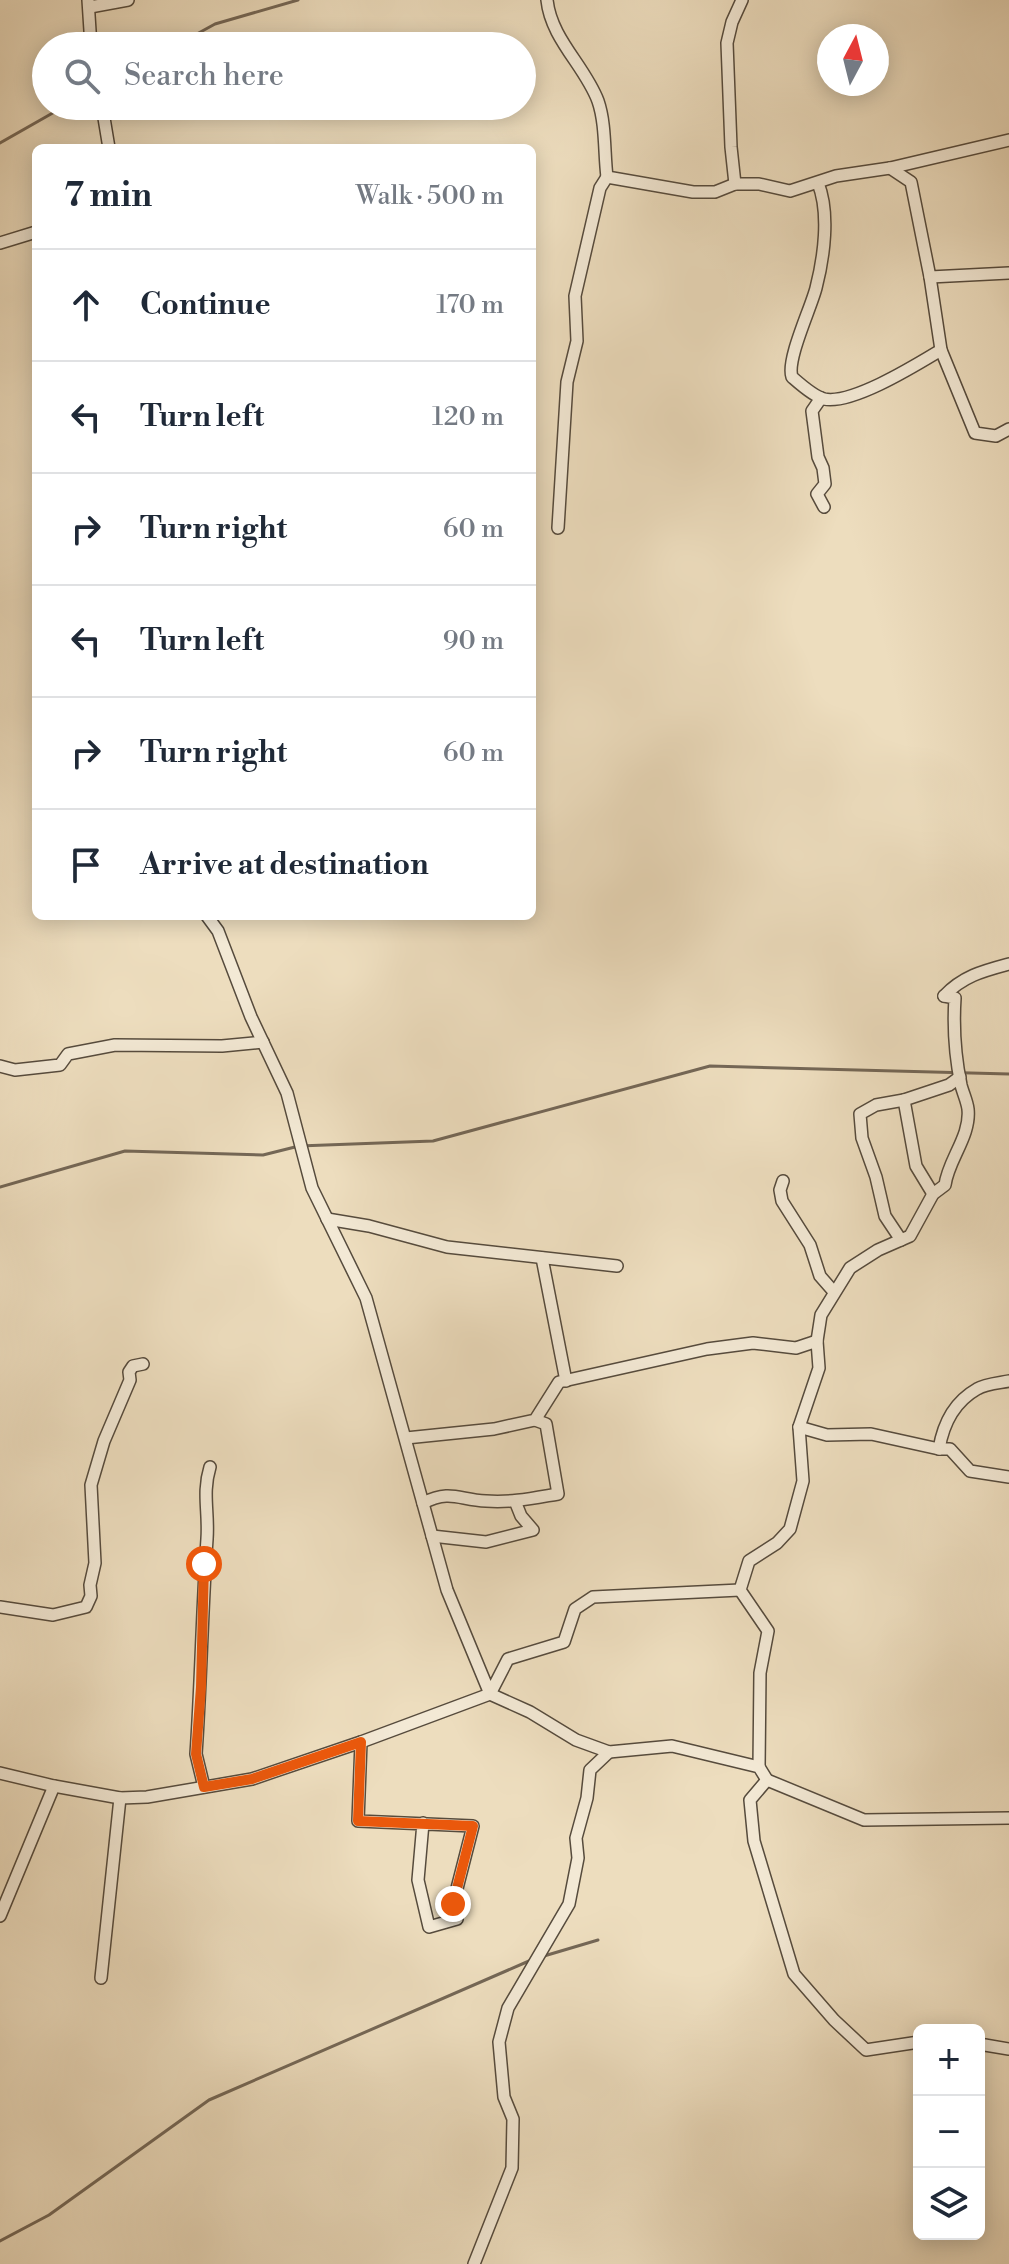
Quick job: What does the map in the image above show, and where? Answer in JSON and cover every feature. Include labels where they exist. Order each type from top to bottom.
[{"type":"street","points":[[90,32],[89,4],[128,0]]},
{"type":"street","points":[[547,0],[557,33],[588,78],[600,105],[607,177],[600,188],[575,296],[578,333],[567,382],[558,528]]},
{"type":"street","points":[[735,184],[727,43],[742,0]]},
{"type":"street","points":[[105,120],[109,144]]},
{"type":"street","points":[[607,177],[693,192],[715,192],[735,184],[759,184],[790,191],[836,176],[890,168],[1009,140]]},
{"type":"street","points":[[890,168],[911,182],[941,350],[975,433],[996,436],[1009,429]]},
{"type":"street","points":[[818,183],[822,191],[824,233],[818,280],[806,312],[790,373],[792,377],[821,398],[844,398],[866,391],[941,350]]},
{"type":"street","points":[[0,243],[32,233]]},
{"type":"street","points":[[930,277],[1009,273]]},
{"type":"street","points":[[821,398],[812,411],[825,484],[817,494],[824,507]]},
{"type":"street","points":[[210,920],[218,931],[287,1093],[312,1188],[366,1298],[447,1590],[490,1694],[530,1712],[576,1740],[609,1752],[672,1746],[759,1767]]},
{"type":"street","points":[[740,1590],[749,1561],[777,1543],[790,1529],[803,1481],[799,1427],[819,1368],[817,1341],[821,1315],[850,1268],[878,1250],[910,1236],[933,1194],[945,1185],[947,1171],[956,1158],[969,1110],[960,1077],[953,1027],[955,998],[944,996],[955,984],[970,975],[1009,964]]},
{"type":"street","points":[[0,1066],[15,1070],[60,1065],[68,1054],[115,1045],[222,1046],[263,1042]]},
{"type":"street","points":[[901,1240],[885,1216],[862,1138],[860,1114],[876,1105],[904,1100],[949,1085],[960,1077]]},
{"type":"street","points":[[904,1100],[916,1166],[933,1194]]},
{"type":"street","points":[[783,1181],[780,1190],[782,1201],[810,1245],[820,1276],[834,1292]]},
{"type":"street","points":[[327,1219],[369,1226],[447,1247],[617,1266]]},
{"type":"street","points":[[542,1258],[566,1381]]},
{"type":"street","points":[[535,1420],[559,1382],[707,1349],[753,1343],[796,1348],[817,1341]]},
{"type":"street","points":[[0,1607],[53,1615],[86,1607],[91,1596],[95,1563],[91,1485],[104,1441],[130,1380],[129,1372],[133,1366],[143,1364]]},
{"type":"street","points":[[939,1449],[942,1429],[954,1409],[978,1388],[1009,1381]]},
{"type":"street","points":[[406,1438],[494,1429],[535,1420],[546,1424],[558,1494],[515,1501],[486,1501],[440,1494],[423,1503]]},
{"type":"street","points":[[799,1427],[827,1435],[871,1434],[950,1449],[970,1471],[1009,1477]]},
{"type":"street","points":[[204,1787],[196,1754],[207,1536],[208,1498],[204,1488],[210,1467]]},
{"type":"street","points":[[432,1536],[486,1542],[533,1530],[521,1516],[515,1501]]},
{"type":"street","points":[[0,1773],[120,1798],[147,1797],[252,1779],[490,1694],[508,1659],[564,1642],[575,1609],[593,1597],[740,1590]]},
{"type":"street","points":[[740,1590],[768,1631],[760,1673],[759,1767],[767,1780],[864,1820],[1009,1818]]},
{"type":"street","points":[[361,1742],[358,1821],[423,1823],[473,1826],[453,1904],[457,1919],[429,1927],[418,1880],[423,1823]]},
{"type":"street","points":[[474,2264],[512,2168],[513,2119],[504,2097],[499,2042],[508,2008],[569,1904],[578,1858],[576,1838],[587,1798],[590,1770],[609,1752]]},
{"type":"street","points":[[767,1780],[750,1800],[754,1841],[794,1974],[834,2020],[866,2050],[913,2043]]},
{"type":"street","points":[[0,1916],[54,1786]]},
{"type":"street","points":[[101,1978],[120,1798]]},
{"type":"street","points":[[985,2045],[1009,2049]]},
{"type":"waterway","points":[[200,32],[215,24],[298,0]]},
{"type":"waterway","points":[[0,143],[40,120]]},
{"type":"waterway","points":[[0,1187],[125,1151],[263,1155],[299,1146],[433,1141],[710,1066],[1009,1074]]},
{"type":"waterway","points":[[544,1956],[598,1940]]},
{"type":"waterway","points":[[0,2241],[49,2215],[209,2100],[529,1961]]},
{"type":"route","points":[[204,1564],[196,1754],[204,1787],[252,1779],[361,1742],[358,1821],[473,1826],[453,1904]]}]
